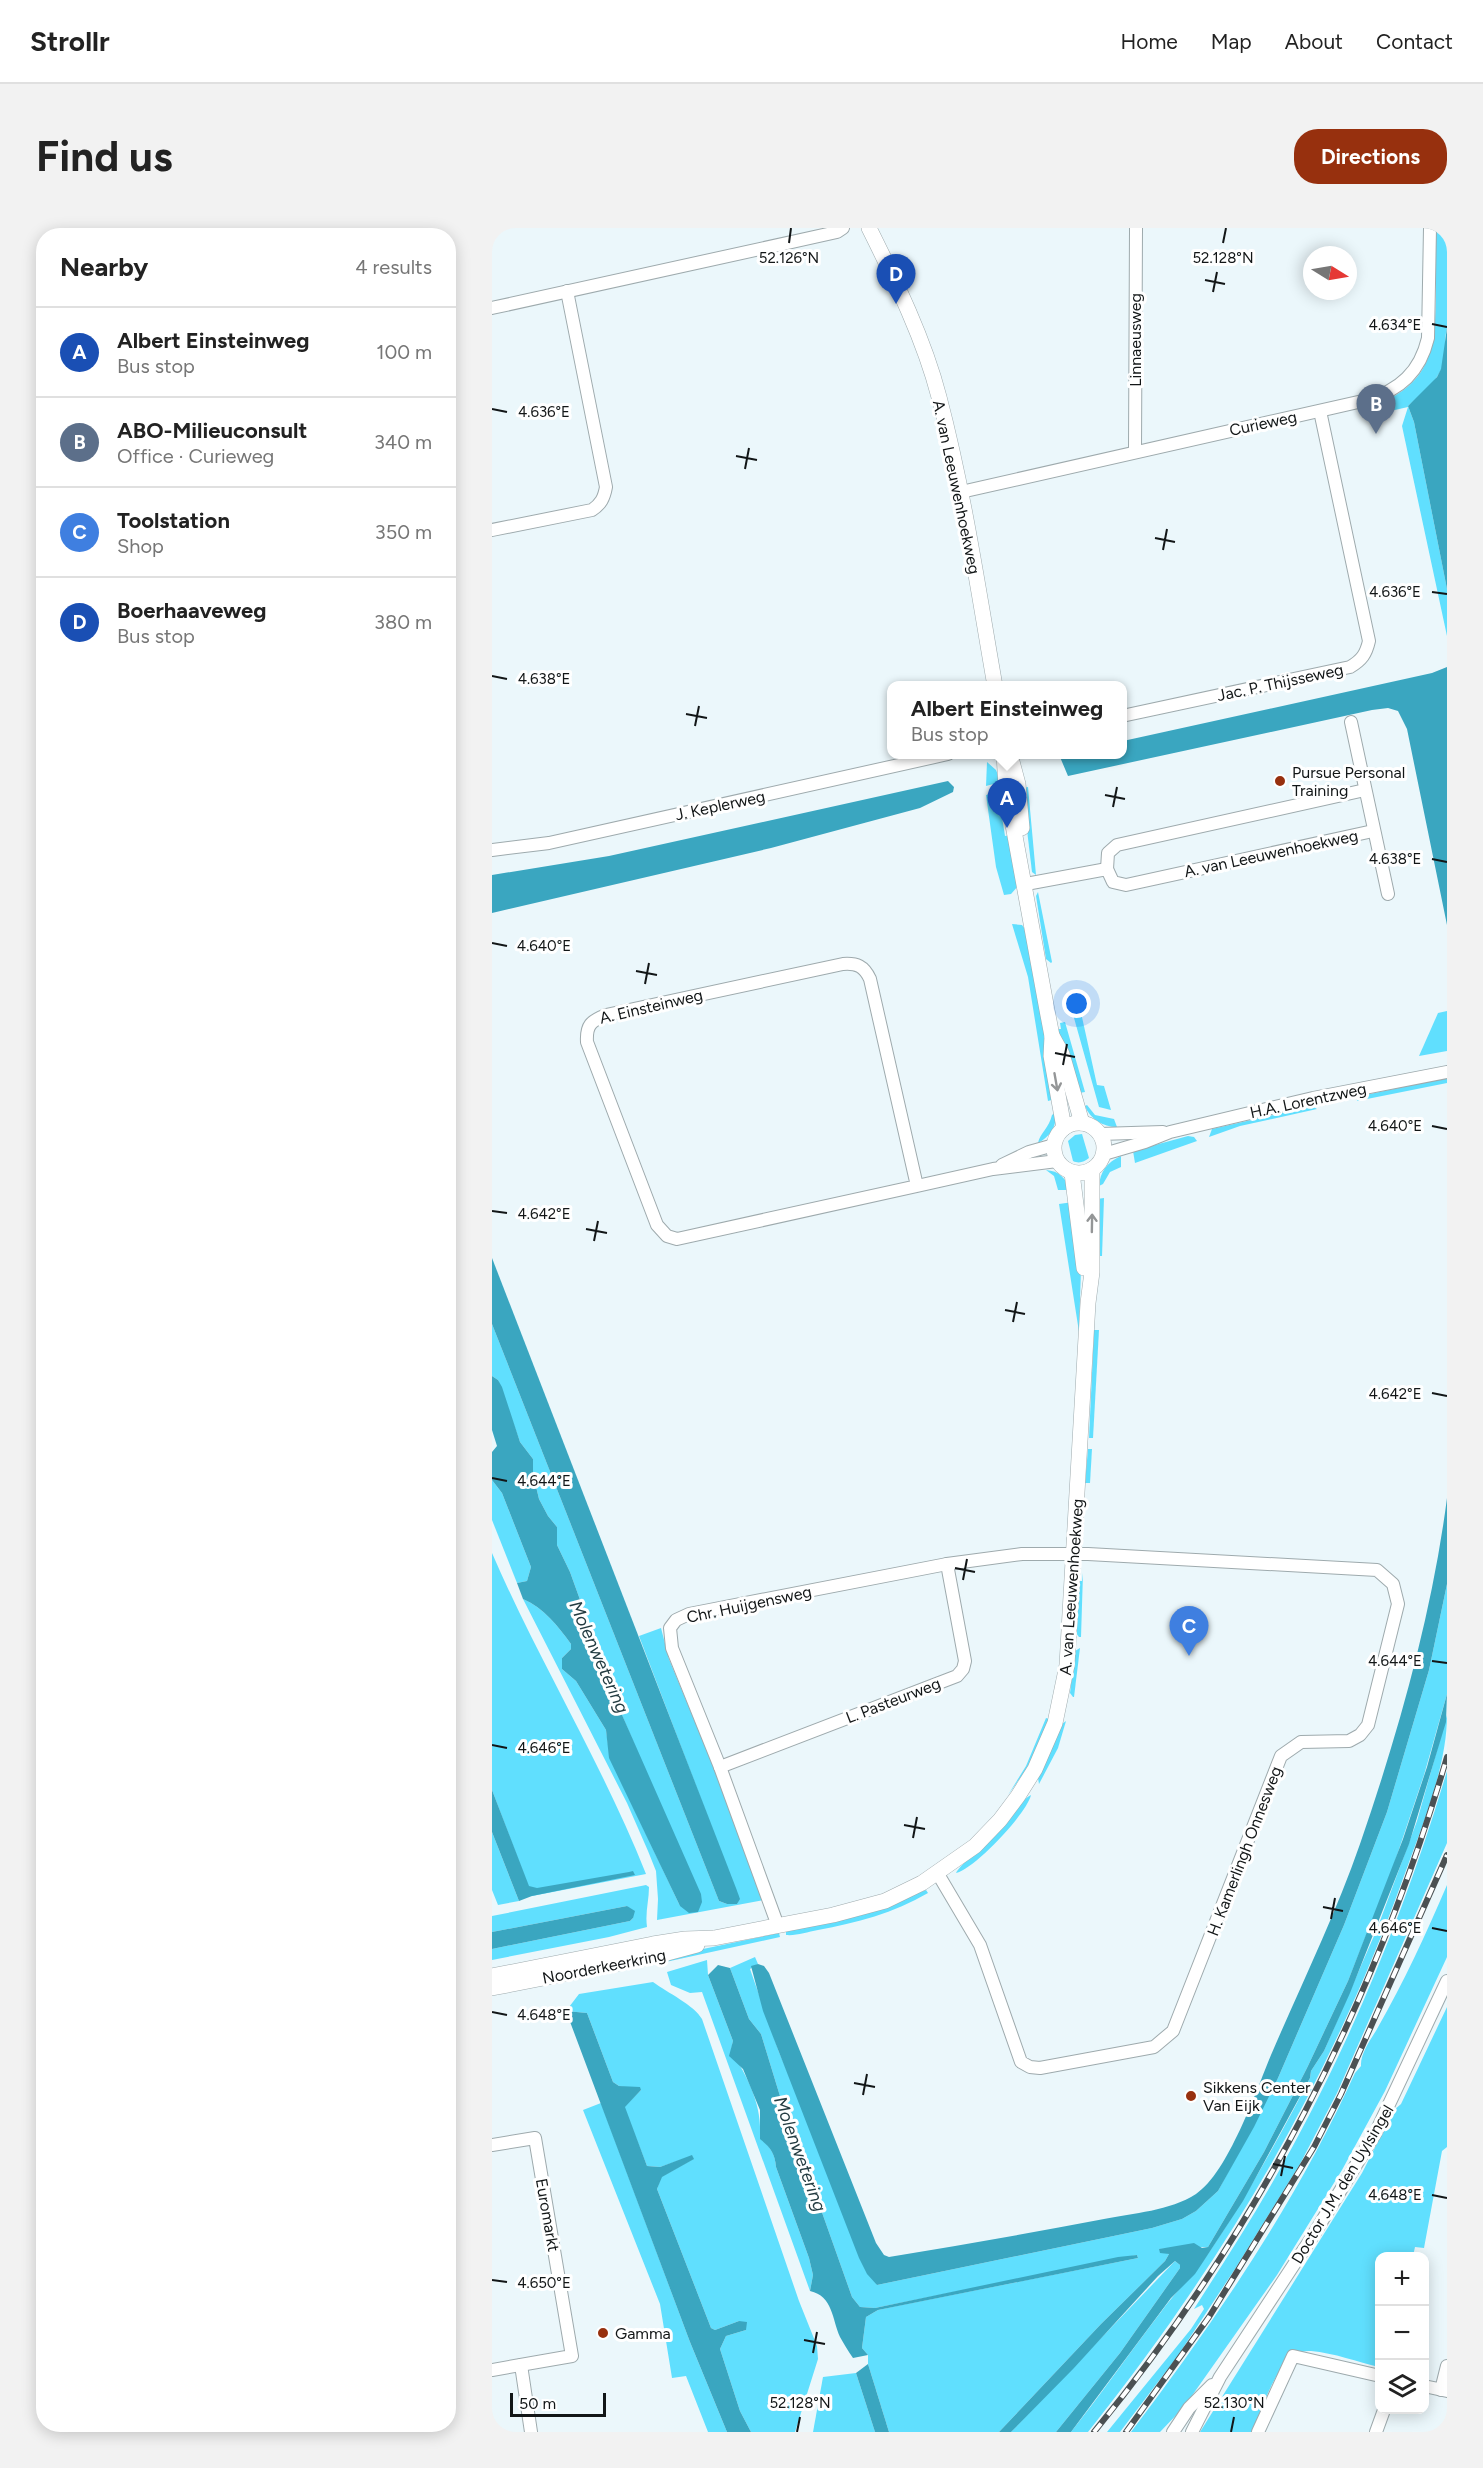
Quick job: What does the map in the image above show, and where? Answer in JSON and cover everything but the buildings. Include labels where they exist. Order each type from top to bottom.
[{"type":"street","points":[[492,308],[843,228]]},
{"type":"street","name":"A. van Leeuwenhoekweg","points":[[869,228],[904,301],[939,395],[961,492],[994,681]]},
{"type":"street","name":"Linnaeusweg","points":[[1135,451],[1136,228]]},
{"type":"street","name":"Curieweg","points":[[961,492],[1383,395],[1409,378],[1419,363],[1428,338],[1430,228]]},
{"type":"street","points":[[492,530],[592,510],[604,497],[606,487],[567,291]]},
{"type":"street","name":"Jac. P. Thijsseweg","points":[[1127,715],[1350,667],[1359,662],[1366,652],[1369,640],[1320,411]]},
{"type":"street","name":"A. van Leeuwenhoekweg","points":[[1351,722],[1388,894]]},
{"type":"street","name":"J. Keplerweg","points":[[492,850],[549,843],[926,759]]},
{"type":"street","points":[[1004,759],[1006,787],[1018,858],[1026,884]]},
{"type":"street","points":[[1011,759],[1018,784],[1026,884],[1052,1036],[1051,1056],[1064,1128]]},
{"type":"street","points":[[1026,884],[1107,869],[1108,853],[1117,845],[1365,790]]},
{"type":"street","name":"A. van Leeuwenhoekweg","points":[[1107,869],[1113,882],[1126,885],[1373,831]]},
{"type":"street","name":"A. Einsteinweg","points":[[917,1186],[870,979],[866,970],[860,965],[843,964],[606,1015],[592,1020],[588,1026],[587,1042],[657,1225],[667,1236],[677,1239],[917,1186],[993,1169],[1057,1161]]},
{"type":"street","points":[[1052,1036],[1062,1054],[1082,1123]]},
{"type":"street","name":"H.A. Lorentzweg","points":[[1104,1154],[1170,1132],[1313,1098],[1447,1072]]},
{"type":"street","points":[[1082,1123],[1092,1127],[1100,1134],[1104,1143],[1104,1154],[1100,1163],[1083,1174],[1063,1169],[1057,1161],[1054,1145],[1057,1135],[1064,1128],[1082,1123]]},
{"type":"street","name":"H.A. Lorentzweg","points":[[1100,1134],[1170,1132]]},
{"type":"street","name":"A. Einsteinweg","points":[[993,1169],[1029,1152],[1054,1145]]},
{"type":"street","name":"A. van Leeuwenhoekweg","points":[[778,1926],[861,1909],[941,1880],[1000,1820],[1018,1796],[1046,1746],[1058,1712],[1067,1665],[1088,1303],[1092,1272],[1092,1170]]},
{"type":"street","name":"A. van Leeuwenhoekweg","points":[[1072,1173],[1088,1303]]},
{"type":"street","name":"Chr. Huijgensweg","points":[[778,1926],[720,1767],[672,1648],[670,1628],[676,1620],[689,1614],[947,1564],[1022,1554],[1074,1553]]},
{"type":"street","name":"H. Kamerlingh Onnesweg","points":[[941,1880],[981,1945],[1021,2062],[1029,2067],[1040,2068],[1154,2048],[1173,2031],[1281,1756],[1301,1742],[1349,1741],[1360,1735],[1368,1725],[1398,1604],[1393,1584],[1377,1570],[1074,1553]]},
{"type":"street","name":"L. Pasteurweg","points":[[720,1767],[957,1676],[963,1669],[965,1661],[947,1564]]},
{"type":"street","name":"Noorderkeerkring","points":[[492,1976],[653,1944],[714,1938],[778,1926]]},
{"type":"street","name":"Noorderkeerkring","points":[[492,1988],[685,1949],[714,1938]]},
{"type":"street","name":"Doctor J.M. den Uylsingel","points":[[1192,2432],[1220,2377],[1308,2243],[1376,2132],[1447,1981]]},
{"type":"street","name":"Euromarkt","points":[[492,2145],[535,2138],[572,2356],[492,2370]]},
{"type":"street","points":[[1258,2432],[1293,2356],[1375,2375]]},
{"type":"street","points":[[521,2365],[531,2432]]},
{"type":"street","points":[[1429,2387],[1444,2391],[1447,2366]]},
{"type":"street","name":"Doctor J.M. den Uylsingel","points":[[1173,2432],[1189,2408],[1220,2377]]},
{"type":"street","points":[[1376,2432],[1382,2414]]},
{"type":"shaded area","points":[[1436,228],[1447,228],[1447,328],[1444,361],[1439,374],[1408,406],[1414,422],[1447,589],[1447,636],[1402,426],[1408,407],[1386,412],[1387,400],[1403,391],[1414,380],[1423,369],[1429,356],[1436,311]]},
{"type":"shaded area","points":[[987,762],[996,770],[1001,782],[986,786]]},
{"type":"shaded area","points":[[1028,787],[1036,875],[1032,872],[1022,788]]},
{"type":"shaded area","points":[[998,792],[1005,836],[1010,835],[1018,886],[1011,894],[1004,895],[996,867],[986,795]]},
{"type":"shaded area","points":[[1038,892],[1051,963],[1046,959],[1036,896]]},
{"type":"shaded area","points":[[1012,924],[1022,925],[1027,932],[1055,1099],[1048,1101],[1028,977]]},
{"type":"shaded area","points":[[1076,990],[1097,1085],[1104,1086],[1111,1110],[1099,1107],[1067,993]]},
{"type":"shaded area","points":[[1447,1011],[1447,1051],[1419,1056],[1438,1013]]},
{"type":"shaded area","points":[[1065,1022],[1085,1092],[1079,1093],[1058,1029],[1061,1029],[1060,1023]]},
{"type":"shaded area","points":[[1447,1078],[1447,1083],[1357,1101],[1360,1096]]},
{"type":"shaded area","points":[[1087,1105],[1095,1115],[1114,1119],[1117,1127],[1107,1126],[1098,1121],[1087,1111],[1085,1106]]},
{"type":"shaded area","points":[[1312,1106],[1317,1109],[1240,1126],[1209,1137],[1212,1129]]},
{"type":"shaded area","points":[[1056,1112],[1052,1131],[1038,1143],[1052,1115]]},
{"type":"shaded area","points":[[1082,1134],[1089,1158],[1083,1161],[1073,1161],[1068,1141],[1075,1135]]},
{"type":"shaded area","points":[[1188,1136],[1194,1137],[1197,1141],[1135,1163],[1133,1151]]},
{"type":"shaded area","points":[[1121,1156],[1121,1167],[1110,1172],[1103,1184],[1099,1186],[1105,1168]]},
{"type":"shaded area","points":[[1046,1170],[1061,1176],[1070,1190],[1058,1190],[1054,1176]]},
{"type":"shaded area","points":[[1104,1198],[1102,1256],[1098,1256],[1097,1199]]},
{"type":"shaded area","points":[[1073,1202],[1081,1268],[1079,1332],[1059,1204]]},
{"type":"shaded area","points":[[492,1324],[719,1901],[737,1904],[739,1899],[639,1636],[661,1628],[669,1659],[728,1802],[764,1900],[657,1920],[656,1871],[648,1851],[627,1803],[523,1599],[544,1612],[571,1644],[571,1649],[562,1658],[562,1669],[576,1681],[606,1730],[610,1758],[680,1906],[658,1800],[619,1708],[570,1572],[557,1545],[557,1527],[539,1499],[533,1474],[533,1459],[520,1442],[498,1380],[492,1376]]},
{"type":"shaded area","points":[[1094,1330],[1099,1330],[1093,1438],[1089,1438]]},
{"type":"shaded area","points":[[1088,1449],[1092,1449],[1090,1483],[1085,1483]]},
{"type":"shaded area","points":[[492,1480],[502,1493],[531,1567],[527,1581],[517,1583],[492,1520]]},
{"type":"shaded area","points":[[492,1553],[510,1594],[610,1792],[646,1874],[532,1896],[492,1790]]},
{"type":"shaded area","points":[[1083,1573],[1081,1637],[1079,1637],[1076,1633],[1080,1581],[1082,1581]]},
{"type":"shaded area","points":[[1447,1584],[1447,1694],[1424,1775],[1392,1870],[1348,1981],[1307,2068],[1264,2152],[1208,2247],[1159,2249],[1169,2254],[1165,2261],[1101,2324],[999,2432],[889,2432],[868,2364],[868,2355],[862,2348],[866,2317],[878,2310],[1138,2258],[1137,2255],[875,2308],[860,2307],[852,2297],[819,2204],[796,2127],[783,2106],[761,2034],[749,2019],[730,1968],[755,1957],[758,1964],[750,1969],[779,2052],[877,2285],[1152,2228],[1182,2219],[1196,2211],[1218,2191],[1278,2078],[1344,1925],[1387,1812],[1429,1670]]},
{"type":"shaded area","points":[[1080,1648],[1073,1697],[1070,1693],[1075,1651]]},
{"type":"shaded area","points":[[1447,1715],[1443,1755],[1418,1837],[1375,1952],[1307,2098],[1269,2168],[1184,2303],[1088,2432],[1071,2432],[1212,2248],[1251,2186],[1299,2100],[1311,2071],[1324,2051],[1377,1929],[1417,1821]]},
{"type":"shaded area","points":[[1046,1718],[1049,1719],[1028,1767],[1008,1795],[1026,1766]]},
{"type":"shaded area","points":[[1066,1721],[1058,1748],[1039,1784],[1038,1778],[1062,1724]]},
{"type":"shaded area","points":[[1447,1771],[1447,1843],[1337,2093],[1300,2164],[1177,2357],[1120,2432],[1107,2432],[1191,2329],[1204,2309],[1202,2305],[1194,2309],[1262,2201],[1324,2086],[1392,1931]]},
{"type":"shaded area","points":[[1031,1795],[1011,1827],[975,1862],[956,1873],[1012,1817]]},
{"type":"shaded area","points":[[492,1832],[519,1901],[498,1905],[492,1890]]},
{"type":"shaded area","points":[[646,1885],[649,1887],[647,1927],[609,1937],[492,1960],[492,1949],[630,1921],[633,1918],[627,1906],[492,1932],[492,1916]]},
{"type":"shaded area","points":[[1447,1885],[1447,1957],[1385,2091],[1342,2170],[1277,2275],[1184,2407],[1160,2432],[1131,2432],[1194,2347],[1281,2213],[1332,2121],[1355,2073],[1361,2066],[1364,2052],[1423,1940]]},
{"type":"shaded area","points":[[926,1890],[928,1893],[915,1900],[874,1916],[832,1927],[786,1935],[786,1931],[862,1915]]},
{"type":"shaded area","points":[[779,1933],[780,1937],[661,1963],[660,1958]]},
{"type":"shaded area","points":[[707,1960],[708,1975],[733,2041],[731,2051],[749,2082],[756,2103],[760,2138],[773,2154],[809,2258],[813,2275],[810,2291],[702,1992],[690,1993],[671,1985],[667,1972]]},
{"type":"shaded area","points":[[653,1982],[687,2004],[702,2019],[799,2301],[817,2346],[818,2359],[795,2432],[751,2432],[740,2411],[720,2349],[726,2336],[746,2330],[739,2321],[715,2330],[711,2328],[657,2189],[661,2177],[693,2159],[692,2156],[660,2167],[647,2166],[624,2107],[641,2090],[619,2086],[613,2082],[587,2013],[566,2011],[579,1994]]},
{"type":"shaded area","points":[[1447,2007],[1447,2147],[1442,2151],[1424,2248],[1415,2247],[1414,2252],[1375,2252],[1375,2366],[1320,2352],[1300,2353],[1290,2359],[1281,2369],[1267,2395],[1252,2432],[1200,2432],[1362,2173],[1394,2110],[1401,2104]]},
{"type":"shaded area","points":[[601,2103],[690,2342],[727,2432],[708,2432],[686,2376],[672,2378],[660,2304],[583,2110]]},
{"type":"shaded area","points":[[1175,2261],[1180,2268],[1120,2353],[1056,2432],[1011,2432]]},
{"type":"shaded area","points":[[856,2373],[875,2432],[813,2432],[823,2377]]},
{"type":"water","points":[[1447,328],[1447,589],[1414,422],[1408,406],[1437,377],[1441,369]]},
{"type":"water","points":[[1447,667],[1447,925],[1407,729],[1398,711],[1388,708],[1372,710],[1068,776],[1061,759],[1127,759],[1127,740],[1432,673]]},
{"type":"water","points":[[948,781],[954,787],[953,792],[920,808],[771,848],[492,913],[492,875],[609,856]]},
{"type":"water","points":[[492,1258],[736,1888],[740,1899],[737,1904],[719,1901],[492,1324]]},
{"type":"water","name":"Molenwetering","points":[[492,1376],[502,1387],[520,1442],[533,1459],[533,1474],[539,1499],[557,1527],[557,1545],[570,1572],[619,1708],[701,1894],[702,1902],[698,1912],[689,1913],[680,1906],[609,1758],[606,1730],[576,1681],[562,1669],[562,1658],[571,1649],[571,1644],[544,1612],[523,1599],[517,1583],[527,1581],[531,1567],[502,1493],[492,1480],[492,1452],[497,1446],[492,1430]]},
{"type":"water","points":[[1447,1498],[1447,1584],[1429,1670],[1387,1812],[1344,1925],[1278,2078],[1218,2191],[1196,2211],[1182,2219],[1152,2228],[877,2285],[867,2274],[859,2258],[763,2011],[751,1966],[758,1964],[764,1966],[769,1973],[876,2243],[884,2255],[889,2257],[1151,2211],[1186,2200],[1196,2194],[1219,2168],[1240,2130],[1329,1924],[1360,1844],[1388,1760],[1412,1673],[1441,1542]]},
{"type":"water","points":[[1447,1694],[1446,1722],[1409,1844],[1350,1993],[1324,2051],[1311,2071],[1310,2078],[1243,2201],[1195,2274],[1171,2298],[1071,2432],[1056,2432],[1120,2353],[1180,2268],[1175,2261],[1158,2276],[1074,2368],[1011,2432],[999,2432],[1101,2324],[1165,2261],[1169,2254],[1160,2253],[1159,2249],[1194,2243],[1202,2248],[1208,2247],[1264,2152],[1348,1981],[1403,1839],[1427,1767]]},
{"type":"water","points":[[492,1790],[529,1886],[537,1888],[633,1871],[635,1875],[532,1896],[519,1901],[492,1832]]},
{"type":"water","points":[[627,1906],[635,1911],[630,1921],[492,1949],[492,1932]]},
{"type":"water","name":"Molenwetering","points":[[718,1965],[730,1968],[749,2019],[761,2034],[783,2106],[796,2126],[819,2204],[852,2297],[860,2307],[875,2308],[1118,2257],[1137,2255],[1138,2258],[878,2310],[866,2317],[862,2348],[868,2355],[853,2358],[840,2337],[831,2309],[823,2298],[810,2291],[813,2275],[809,2258],[773,2154],[760,2139],[760,2110],[743,2069],[729,2056],[733,2041],[708,1975]]},
{"type":"water","points":[[566,2011],[587,2013],[613,2082],[619,2086],[640,2087],[641,2090],[625,2107],[647,2166],[660,2167],[692,2155],[694,2159],[662,2177],[657,2189],[711,2328],[715,2330],[739,2321],[747,2322],[746,2330],[726,2336],[720,2349],[740,2411],[751,2432],[727,2432],[690,2342]]},
{"type":"water","points":[[868,2364],[889,2432],[875,2432],[856,2373]]},
{"type":"railway","points":[[1094,2432],[1153,2356],[1208,2277],[1258,2196],[1305,2112],[1347,2026],[1384,1938],[1418,1848],[1447,1757]]},
{"type":"railway","points":[[1126,2432],[1209,2317],[1314,2147],[1341,2094],[1447,1855]]},
{"type":"place","name":"Boerhaaveweg","points":[[896,304]]},
{"type":"place","name":"ABO-Milieuconsult","points":[[1376,434]]},
{"type":"place","name":"Pursue Personal Training","points":[[1280,781]]},
{"type":"place","name":"Albert Einsteinweg","points":[[1007,828]]},
{"type":"place","name":"Toolstation","points":[[1189,1656]]},
{"type":"place","name":"Sikkens Center Van Eijk","points":[[1191,2096]]},
{"type":"place","name":"Gamma","points":[[603,2333]]}]
